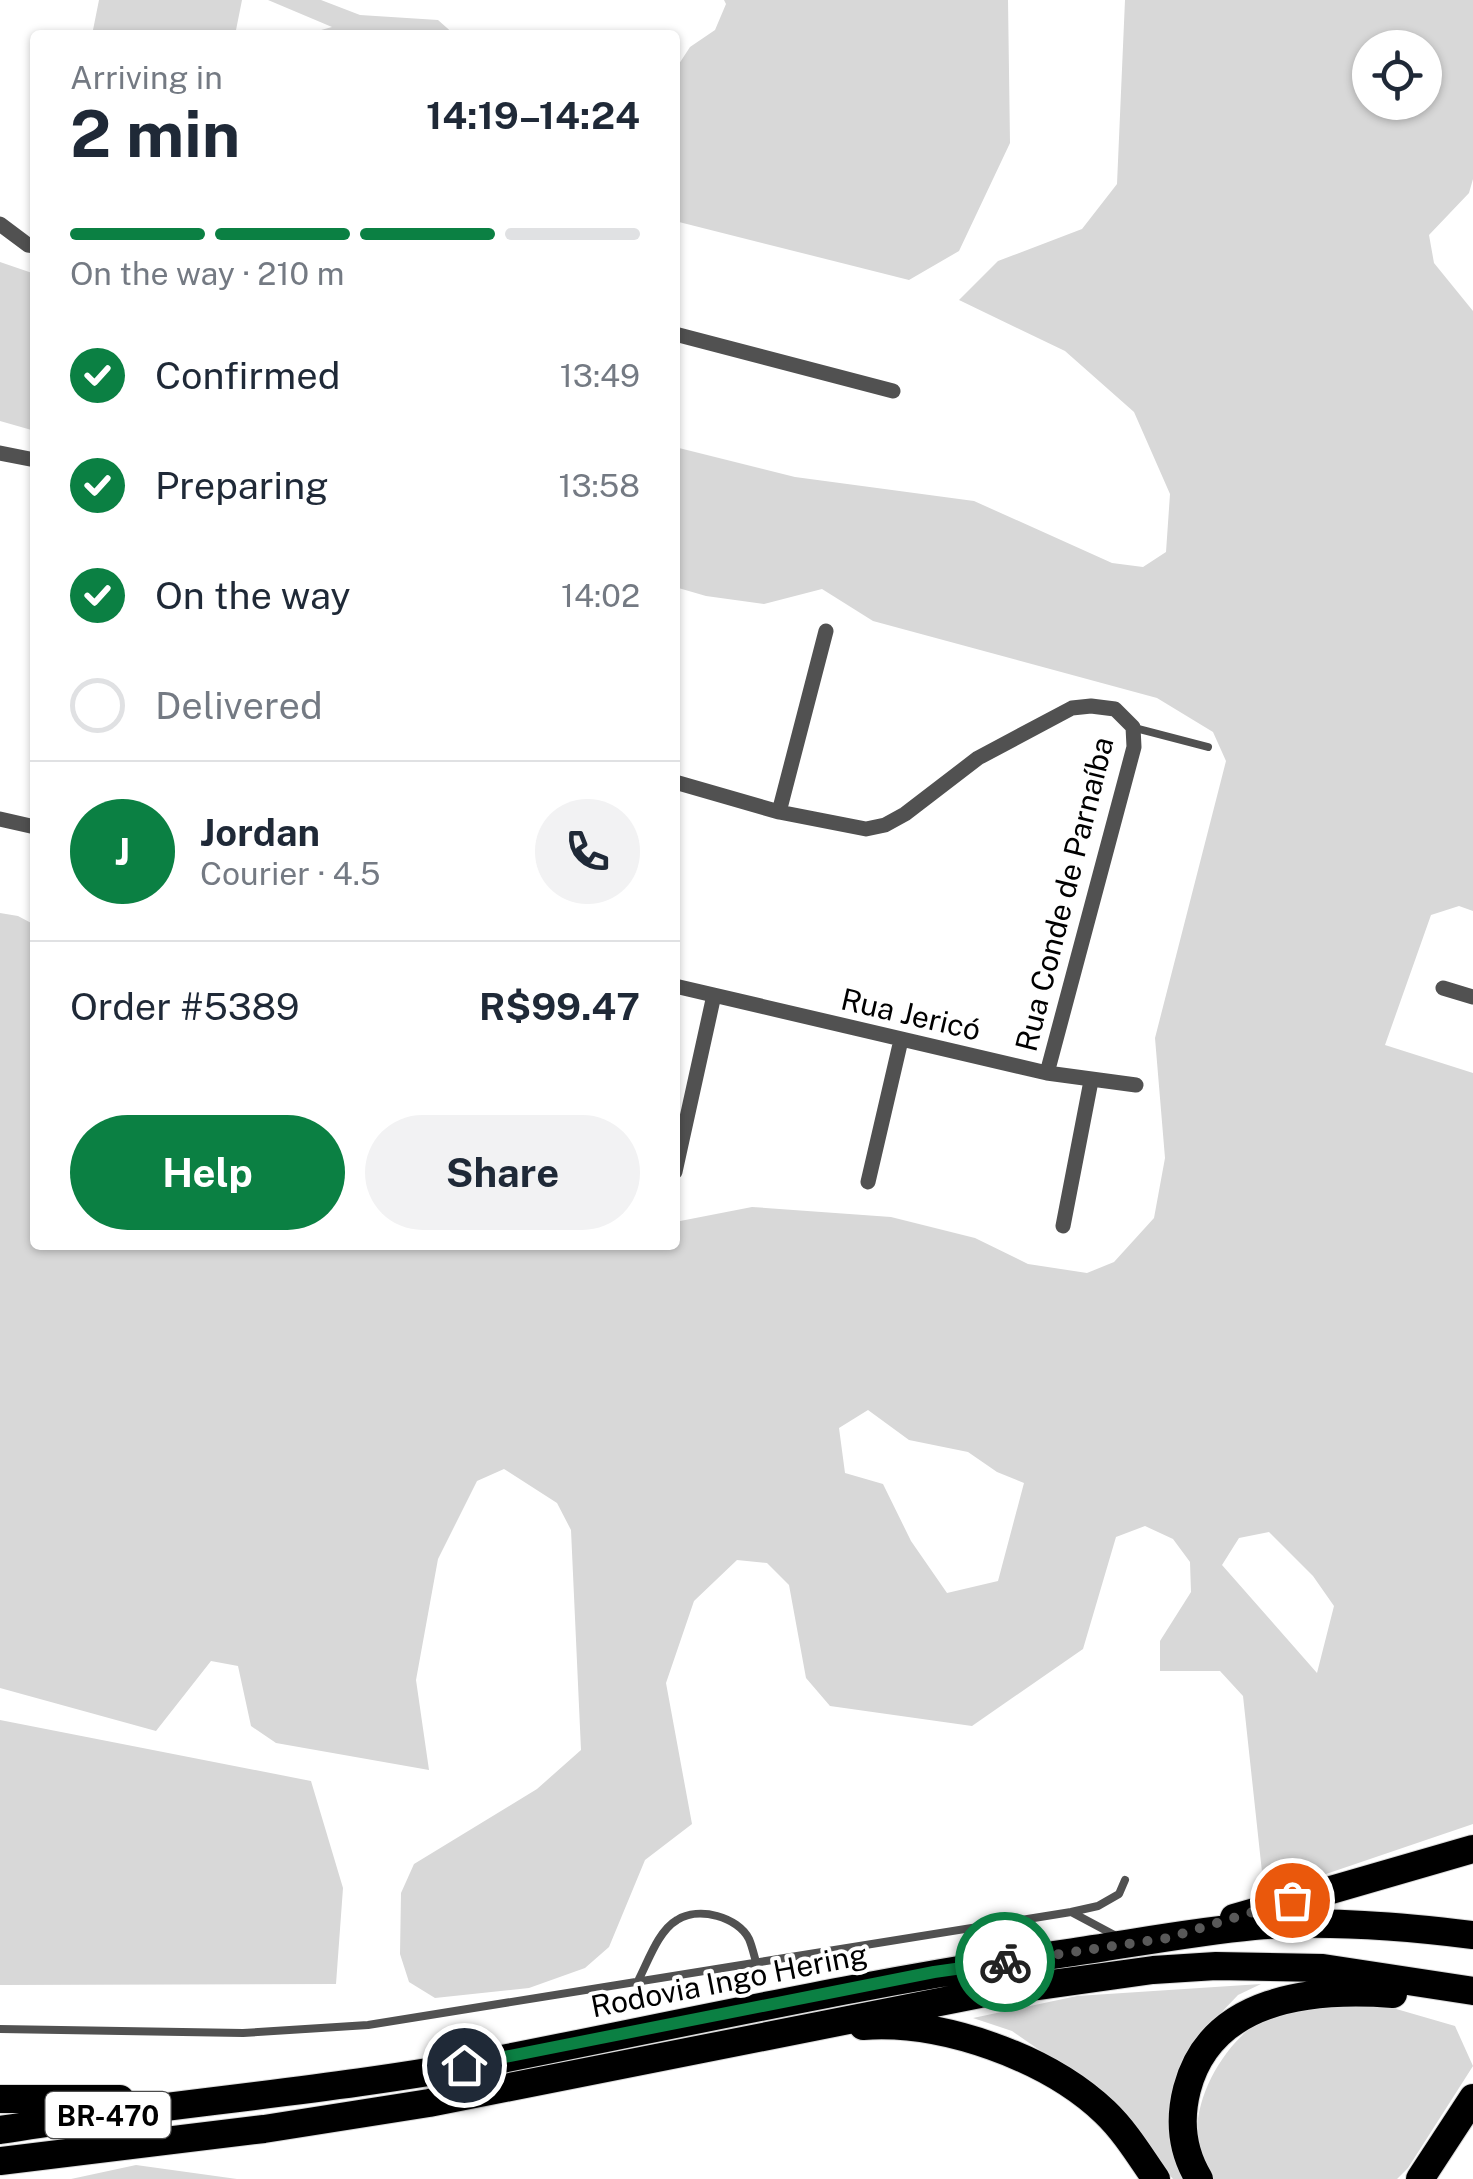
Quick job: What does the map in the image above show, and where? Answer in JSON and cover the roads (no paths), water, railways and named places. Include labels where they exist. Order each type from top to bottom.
[{"type":"highway","points":[[1168,1938],[1322,1890],[1473,1850]]},
{"type":"highway","name":"Rodovia Ingo Hering","points":[[0,2130],[497,2060],[934,1972],[1255,1926],[1323,1924],[1473,1935]]},
{"type":"highway","name":"Rodovia Ingo Hering","points":[[0,2161],[264,2129],[429,2103],[980,1994],[1152,1970],[1322,1968],[1473,1991]]},
{"type":"highway","points":[[1199,2179],[1184,2145],[1184,2103],[1191,2075],[1211,2038],[1238,2017],[1277,2001],[1362,1992],[1473,2000]]},
{"type":"highway","points":[[757,2036],[872,2026],[950,2032],[1019,2057],[1069,2084],[1105,2112],[1156,2179]]},
{"type":"highway","points":[[1420,2179],[1473,2098]]},
{"type":"highway","points":[[0,2099],[217,2102]]},
{"type":"highway","points":[[1438,2179],[1473,2124]]},
{"type":"street","points":[[0,224],[30,245]]},
{"type":"street","points":[[680,335],[893,391]]},
{"type":"street","points":[[0,452],[30,459]]},
{"type":"street","points":[[779,812],[826,631]]},
{"type":"street","points":[[680,783],[779,812],[866,829],[885,826],[930,797],[978,758],[1072,708],[1115,710],[1133,727]]},
{"type":"street","name":"Rua Conde de Parnaíba","points":[[1047,1073],[1134,747],[1133,727]]},
{"type":"street","points":[[0,818],[30,826]]},
{"type":"street","name":"Rua Jericó","points":[[680,987],[1047,1073],[1136,1085]]},
{"type":"street","points":[[1443,988],[1473,997]]},
{"type":"street","points":[[680,1149],[714,995]]},
{"type":"street","points":[[868,1182],[901,1040]]},
{"type":"street","points":[[1063,1226],[1091,1081]]},
{"type":"lane","points":[[1133,727],[1208,747]]},
{"type":"lane","points":[[0,2028],[242,2034],[368,2025],[1072,1912],[1098,1906],[1119,1894],[1124,1880]]},
{"type":"lane","points":[[1072,1912],[1131,1943]]},
{"type":"lane","points":[[638,1981],[660,1938],[678,1920],[702,1913],[734,1922],[748,1936],[756,1962]]}]
